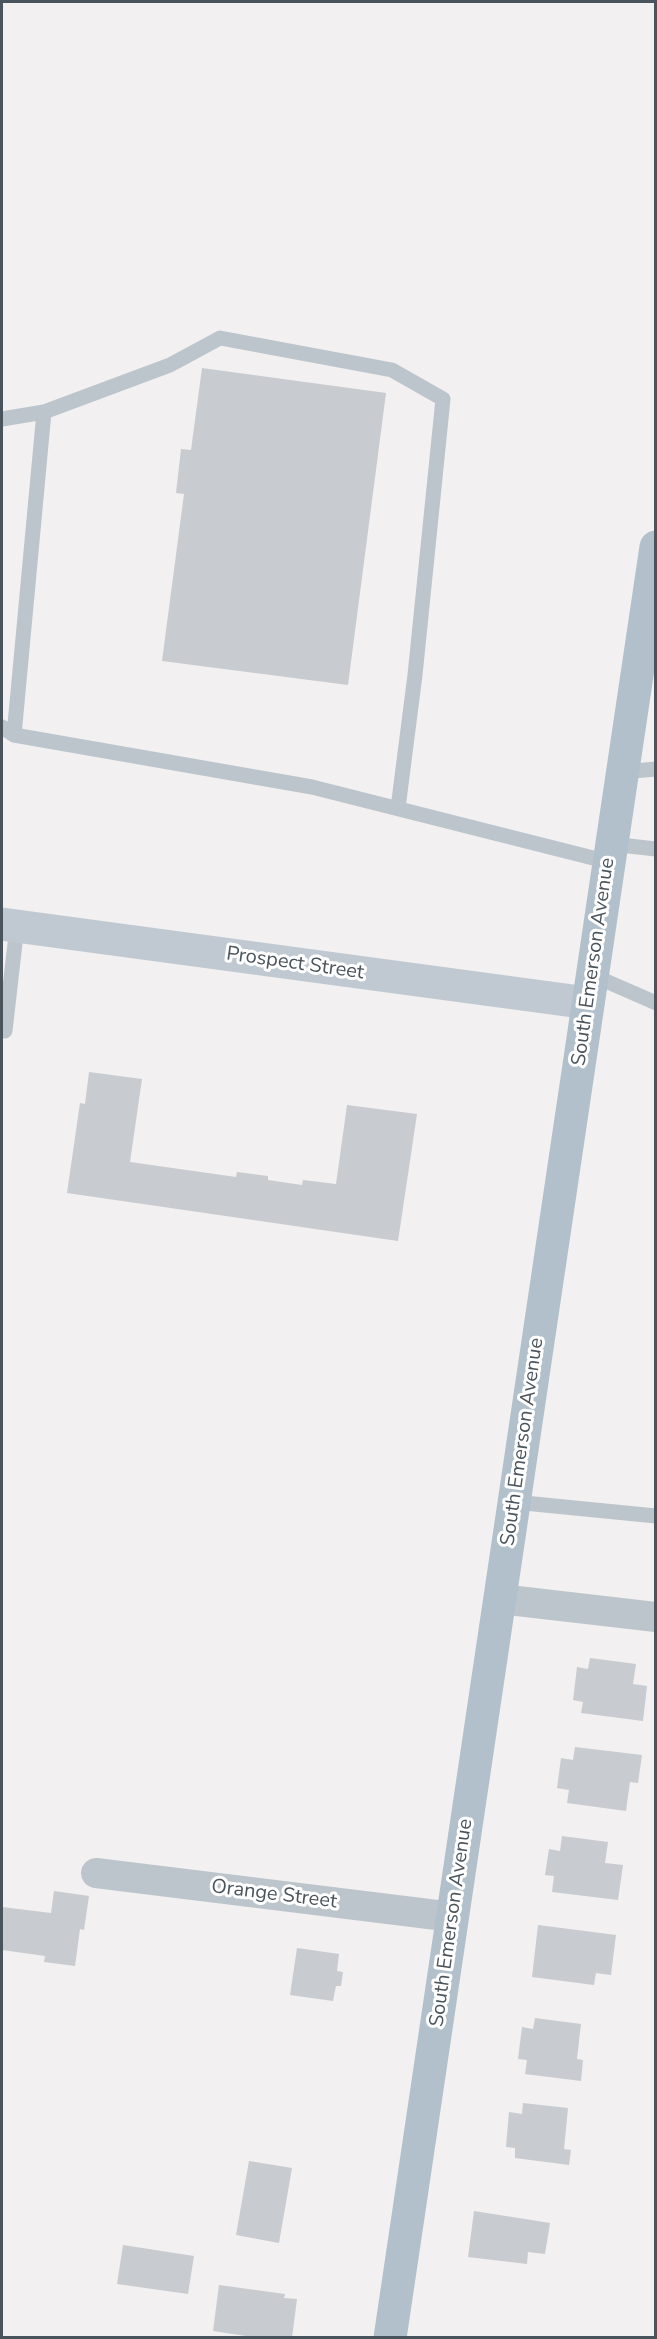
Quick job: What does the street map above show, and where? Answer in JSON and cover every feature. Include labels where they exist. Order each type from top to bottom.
[{"type":"main road","name":"South Emerson Avenue","points":[[390,2337],[656,547]]},
{"type":"main road","name":"Prospect Street","points":[[9,925],[590,989]]},
{"type":"street","points":[[500,1599],[656,1617]]},
{"type":"street","name":"Orange Street","points":[[96,1873],[453,1917]]},
{"type":"lane","points":[[2,419],[44,412],[170,365],[220,338],[392,370],[443,399],[415,675],[398,808]]},
{"type":"lane","points":[[44,412],[8,731],[312,787],[398,808],[610,853],[656,849]]},
{"type":"lane","points":[[622,772],[656,769]]},
{"type":"lane","points":[[2,1031],[5,1031],[9,925]]},
{"type":"lane","points":[[590,989],[656,1003]]},
{"type":"lane","points":[[514,1502],[656,1516]]},
{"type":"building","points":[[202,368],[386,393],[348,685],[162,661],[184,494],[176,493],[181,449],[191,450]]},
{"type":"building","points":[[89,1072],[142,1079],[130,1162],[236,1177],[237,1172],[268,1176],[268,1180],[302,1185],[303,1180],[336,1184],[347,1105],[417,1114],[398,1241],[67,1193],[80,1103],[85,1104]]},
{"type":"building","points":[[590,1658],[636,1664],[633,1684],[647,1686],[643,1721],[581,1713],[583,1702],[573,1700],[577,1667],[588,1669]]},
{"type":"building","points":[[575,1747],[642,1755],[638,1783],[630,1782],[626,1811],[567,1803],[569,1790],[557,1788],[561,1758],[573,1760]]},
{"type":"building","points":[[562,1836],[608,1842],[605,1863],[623,1865],[618,1900],[552,1892],[554,1876],[545,1875],[549,1849],[560,1851]]},
{"type":"building","points":[[54,1891],[89,1896],[84,1930],[80,1929],[75,1966],[44,1962],[45,1956],[2,1950],[2,1907],[51,1913]]},
{"type":"building","points":[[538,1925],[616,1935],[611,1975],[596,1973],[594,1985],[532,1977]]},
{"type":"building","points":[[297,1948],[339,1954],[337,1971],[343,1972],[341,1986],[336,1986],[333,2001],[290,1995]]},
{"type":"building","points":[[535,2018],[581,2024],[577,2059],[583,2060],[581,2081],[525,2074],[527,2060],[518,2059],[522,2027],[533,2029]]},
{"type":"building","points":[[523,2103],[568,2108],[564,2149],[571,2150],[569,2165],[515,2158],[515,2148],[506,2147],[509,2112],[522,2114]]},
{"type":"building","points":[[249,2161],[292,2168],[279,2243],[236,2235]]},
{"type":"building","points":[[474,2211],[550,2223],[545,2254],[528,2252],[527,2264],[468,2257]]},
{"type":"building","points":[[123,2245],[194,2256],[188,2294],[117,2284]]},
{"type":"building","points":[[219,2285],[285,2294],[284,2298],[297,2299],[292,2338],[259,2338],[213,2331]]}]
